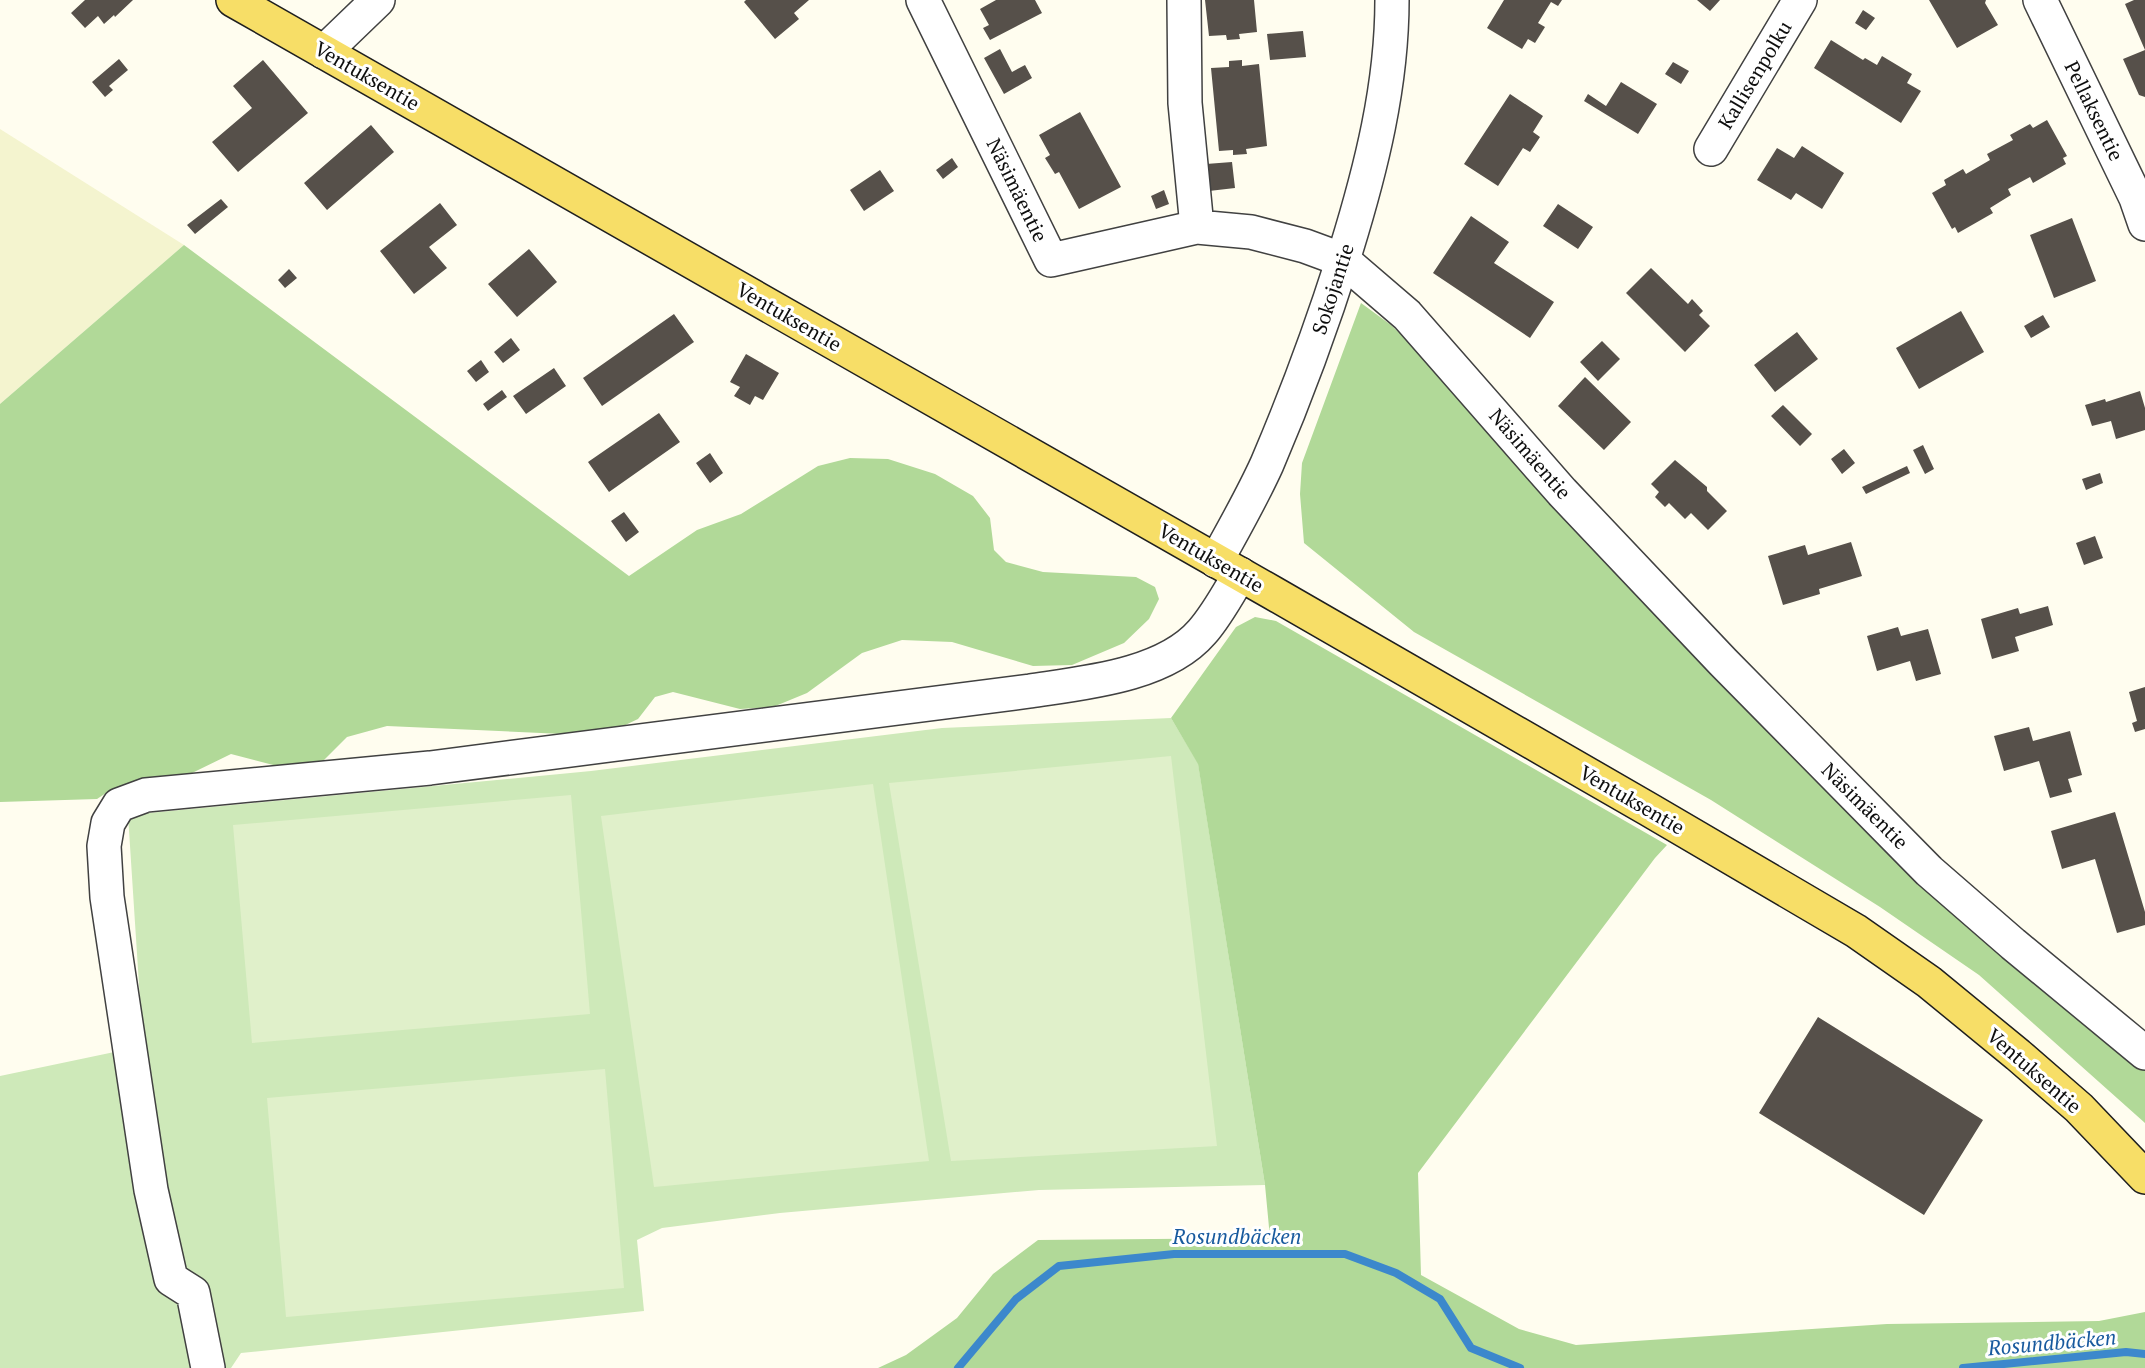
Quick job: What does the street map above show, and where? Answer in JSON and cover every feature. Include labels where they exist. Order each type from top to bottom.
[{"type":"main road","name":"Ventuksentie","points":[[233,0],[1638,803],[1856,931],[1929,982],[2018,1055],[2079,1108],[2145,1177]]},
{"type":"street","points":[[324,52],[378,0]]},
{"type":"street","name":"Näsimäentie","points":[[923,0],[1051,260],[1197,227],[1251,232],[1305,246],[1343,260],[1407,315],[1562,492],[1723,662],[1929,871],[2145,1053]]},
{"type":"street","points":[[1184,0],[1185,103],[1197,227]]},
{"type":"street","name":"Sokojantie","points":[[208,1368],[193,1293],[171,1279],[151,1190],[107,897],[104,846],[108,823],[119,805],[146,795],[442,767],[1030,692],[1103,679],[1145,667],[1174,655],[1201,633],[1304,373],[1343,260],[1378,136],[1387,80],[1392,0]]},
{"type":"street","name":"Kallisenpolku","points":[[1711,149],[1800,0]]},
{"type":"street","name":"Pellaksentie","points":[[2040,0],[2142,206]]},
{"type":"green space","points":[[0,129],[184,245],[0,404]]},
{"type":"green space","points":[[184,245],[629,576],[697,530],[741,514],[818,466],[850,458],[888,459],[935,474],[973,496],[990,518],[994,550],[1006,562],[1043,572],[1136,577],[1155,587],[1159,599],[1149,619],[1124,643],[1072,665],[1033,666],[952,642],[902,640],[862,653],[807,693],[773,707],[740,709],[673,692],[655,697],[638,719],[619,728],[563,734],[387,726],[347,737],[323,761],[277,766],[231,754],[190,774],[144,778],[112,789],[97,799],[0,802],[0,404]]},
{"type":"green space","points":[[1361,303],[1391,325],[1442,373],[1486,431],[1551,504],[1714,671],[2145,1065],[2145,1123],[1979,975],[1880,907],[1711,800],[1414,632],[1304,543],[1300,494],[1302,463]]},
{"type":"green space","points":[[1255,617],[1276,621],[1667,845],[1418,1173],[1421,1275],[1519,1329],[1576,1345],[1887,1324],[2099,1321],[2145,1312],[2145,1368],[878,1368],[906,1355],[957,1318],[993,1274],[1038,1240],[1270,1238],[1265,1185],[1198,764],[1171,718],[1236,627]]},
{"type":"green space","points":[[1171,718],[1198,763],[1265,1185],[1039,1190],[780,1213],[662,1228],[637,1240],[644,1311],[241,1353],[231,1368],[0,1368],[0,1076],[143,1046],[128,815],[591,771],[942,728]]},
{"type":"green space","points":[[1171,756],[1217,1146],[951,1161],[889,783]]},
{"type":"green space","points":[[873,784],[929,1161],[654,1187],[601,816]]},
{"type":"green space","points":[[571,795],[590,1014],[252,1043],[233,825]]},
{"type":"green space","points":[[605,1069],[624,1288],[286,1317],[267,1098]]},
{"type":"building","points":[[85,0],[133,0],[104,24],[98,16],[85,28],[71,13]]},
{"type":"building","points":[[746,0],[809,0],[794,13],[799,19],[775,39],[744,2]]},
{"type":"building","points":[[996,0],[1035,0],[1042,13],[990,40],[983,28],[989,25],[980,9]]},
{"type":"building","points":[[1205,0],[1254,0],[1257,32],[1239,34],[1240,39],[1227,40],[1226,35],[1209,36]]},
{"type":"building","points":[[1504,0],[1562,0],[1558,6],[1551,2],[1538,23],[1545,27],[1535,43],[1528,39],[1522,49],[1487,28]]},
{"type":"building","points":[[1697,0],[1720,0],[1710,11]]},
{"type":"building","points":[[1929,0],[1986,0],[1985,3],[1998,25],[1957,48]]},
{"type":"building","points":[[2134,0],[2145,0],[2145,50],[2125,4]]},
{"type":"building","points":[[1863,10],[1875,18],[1866,30],[1855,23]]},
{"type":"building","points":[[1303,31],[1306,57],[1270,60],[1267,34]]},
{"type":"building","points":[[1831,40],[1863,60],[1865,58],[1877,65],[1882,56],[1912,74],[1907,83],[1921,91],[1901,123],[1814,68]]},
{"type":"building","points":[[1000,49],[1012,72],[1025,65],[1032,78],[1004,94],[984,58]]},
{"type":"building","points":[[2145,50],[2145,97],[2139,95],[2123,59]]},
{"type":"building","points":[[119,59],[128,70],[109,86],[113,90],[105,97],[92,82]]},
{"type":"building","points":[[263,60],[308,113],[238,172],[212,142],[252,108],[233,86]]},
{"type":"building","points":[[1242,60],[1242,66],[1259,64],[1267,146],[1246,149],[1247,154],[1233,155],[1233,150],[1219,151],[1211,68],[1229,67],[1229,61]]},
{"type":"building","points":[[1673,62],[1689,71],[1681,84],[1665,74]]},
{"type":"building","points":[[1621,82],[1657,104],[1638,134],[1584,101],[1588,94],[1606,106]]},
{"type":"building","points":[[1510,94],[1543,116],[1533,132],[1540,137],[1530,152],[1523,148],[1498,186],[1464,164]]},
{"type":"building","points":[[1080,112],[1121,187],[1079,209],[1059,172],[1055,174],[1045,158],[1050,155],[1039,135]]},
{"type":"building","points":[[2047,120],[2067,156],[2063,158],[2066,164],[2033,183],[2030,177],[2008,189],[2011,195],[1990,208],[1993,213],[1958,233],[1955,227],[1952,229],[1932,193],[1946,185],[1944,180],[1963,169],[1966,174],[1990,160],[1987,154],[2013,140],[2010,135],[2030,124],[2033,128]]},
{"type":"building","points":[[371,125],[394,152],[327,210],[304,183]]},
{"type":"building","points":[[1802,146],[1844,173],[1822,209],[1796,193],[1791,200],[1757,180],[1777,148],[1794,158]]},
{"type":"building","points":[[952,158],[958,167],[943,179],[936,170]]},
{"type":"building","points":[[1232,162],[1235,188],[1209,191],[1206,164]]},
{"type":"building","points":[[880,170],[894,191],[864,211],[850,190]]},
{"type":"building","points":[[1164,190],[1169,204],[1156,209],[1151,196]]},
{"type":"building","points":[[221,199],[228,207],[195,234],[187,225]]},
{"type":"building","points":[[440,203],[457,225],[429,247],[447,268],[414,294],[380,251]]},
{"type":"building","points":[[1558,204],[1593,227],[1578,249],[1543,226]]},
{"type":"building","points":[[1471,216],[1509,242],[1494,263],[1554,302],[1530,338],[1433,273]]},
{"type":"building","points":[[2072,218],[2096,281],[2054,298],[2030,235]]},
{"type":"building","points":[[529,249],[557,282],[517,317],[488,284]]},
{"type":"building","points":[[1651,268],[1688,304],[1692,299],[1703,311],[1699,315],[1710,326],[1685,352],[1626,293]]},
{"type":"building","points":[[289,269],[297,278],[285,288],[278,280]]},
{"type":"building","points":[[1961,311],[1984,352],[1919,389],[1896,348]]},
{"type":"building","points":[[674,314],[694,342],[602,406],[583,378]]},
{"type":"building","points":[[2043,315],[2050,327],[2031,338],[2024,326]]},
{"type":"building","points":[[1797,332],[1818,359],[1775,392],[1754,365]]},
{"type":"building","points":[[511,338],[520,350],[503,363],[494,352]]},
{"type":"building","points":[[1602,341],[1620,359],[1598,381],[1580,362]]},
{"type":"building","points":[[746,354],[779,373],[763,400],[755,396],[750,405],[734,396],[740,387],[730,382]]},
{"type":"building","points":[[481,360],[489,372],[476,382],[467,371]]},
{"type":"building","points":[[554,368],[566,386],[526,414],[513,396]]},
{"type":"building","points":[[1585,377],[1631,422],[1604,450],[1558,406]]},
{"type":"building","points":[[502,390],[507,397],[488,411],[483,404]]},
{"type":"building","points":[[2140,391],[2145,408],[2145,430],[2116,439],[2111,421],[2092,426],[2085,405],[2105,399],[2106,402]]},
{"type":"building","points":[[1783,405],[1812,434],[1800,446],[1771,416]]},
{"type":"building","points":[[659,413],[680,442],[609,492],[588,462]]},
{"type":"building","points":[[1923,445],[1934,469],[1925,474],[1913,450]]},
{"type":"building","points":[[1844,449],[1855,463],[1842,474],[1831,459]]},
{"type":"building","points":[[710,453],[723,473],[710,483],[696,463]]},
{"type":"building","points":[[1675,460],[1707,487],[1707,491],[1727,511],[1708,530],[1691,513],[1685,519],[1669,503],[1665,507],[1655,497],[1659,492],[1651,484]]},
{"type":"building","points":[[1907,466],[1910,473],[1866,494],[1862,487]]},
{"type":"building","points":[[2100,473],[2103,483],[2086,490],[2082,479]]},
{"type":"building","points":[[624,512],[639,532],[626,542],[611,521]]},
{"type":"building","points":[[2095,536],[2103,558],[2084,565],[2076,543]]},
{"type":"building","points":[[1851,542],[1862,576],[1819,589],[1820,594],[1783,605],[1768,556],[1805,545],[1808,555]]},
{"type":"building","points":[[2048,606],[2053,625],[2015,637],[2019,651],[1992,659],[1981,619],[2018,608],[2020,614]]},
{"type":"building","points":[[1898,627],[1901,636],[1928,629],[1941,674],[1916,681],[1910,661],[1877,671],[1867,636]]},
{"type":"building","points":[[2145,687],[2145,729],[2135,732],[2132,723],[2137,721],[2129,692]]},
{"type":"building","points":[[2029,727],[2033,741],[2070,731],[2082,775],[2068,779],[2072,792],[2050,798],[2039,761],[2004,771],[1994,736]]},
{"type":"building","points":[[2115,812],[2145,912],[2145,925],[2117,933],[2095,859],[2062,869],[2051,831]]},
{"type":"building","points":[[1818,1017],[1983,1120],[1924,1215],[1759,1113]]},
{"type":"waterway","name":"Rosundbäcken","points":[[958,1368],[1016,1299],[1059,1266],[1174,1254],[1345,1254],[1396,1273],[1440,1299],[1471,1348],[1520,1368]]},
{"type":"waterway","name":"Rosundbäcken","points":[[1963,1368],[2126,1352],[2145,1354]]}]
